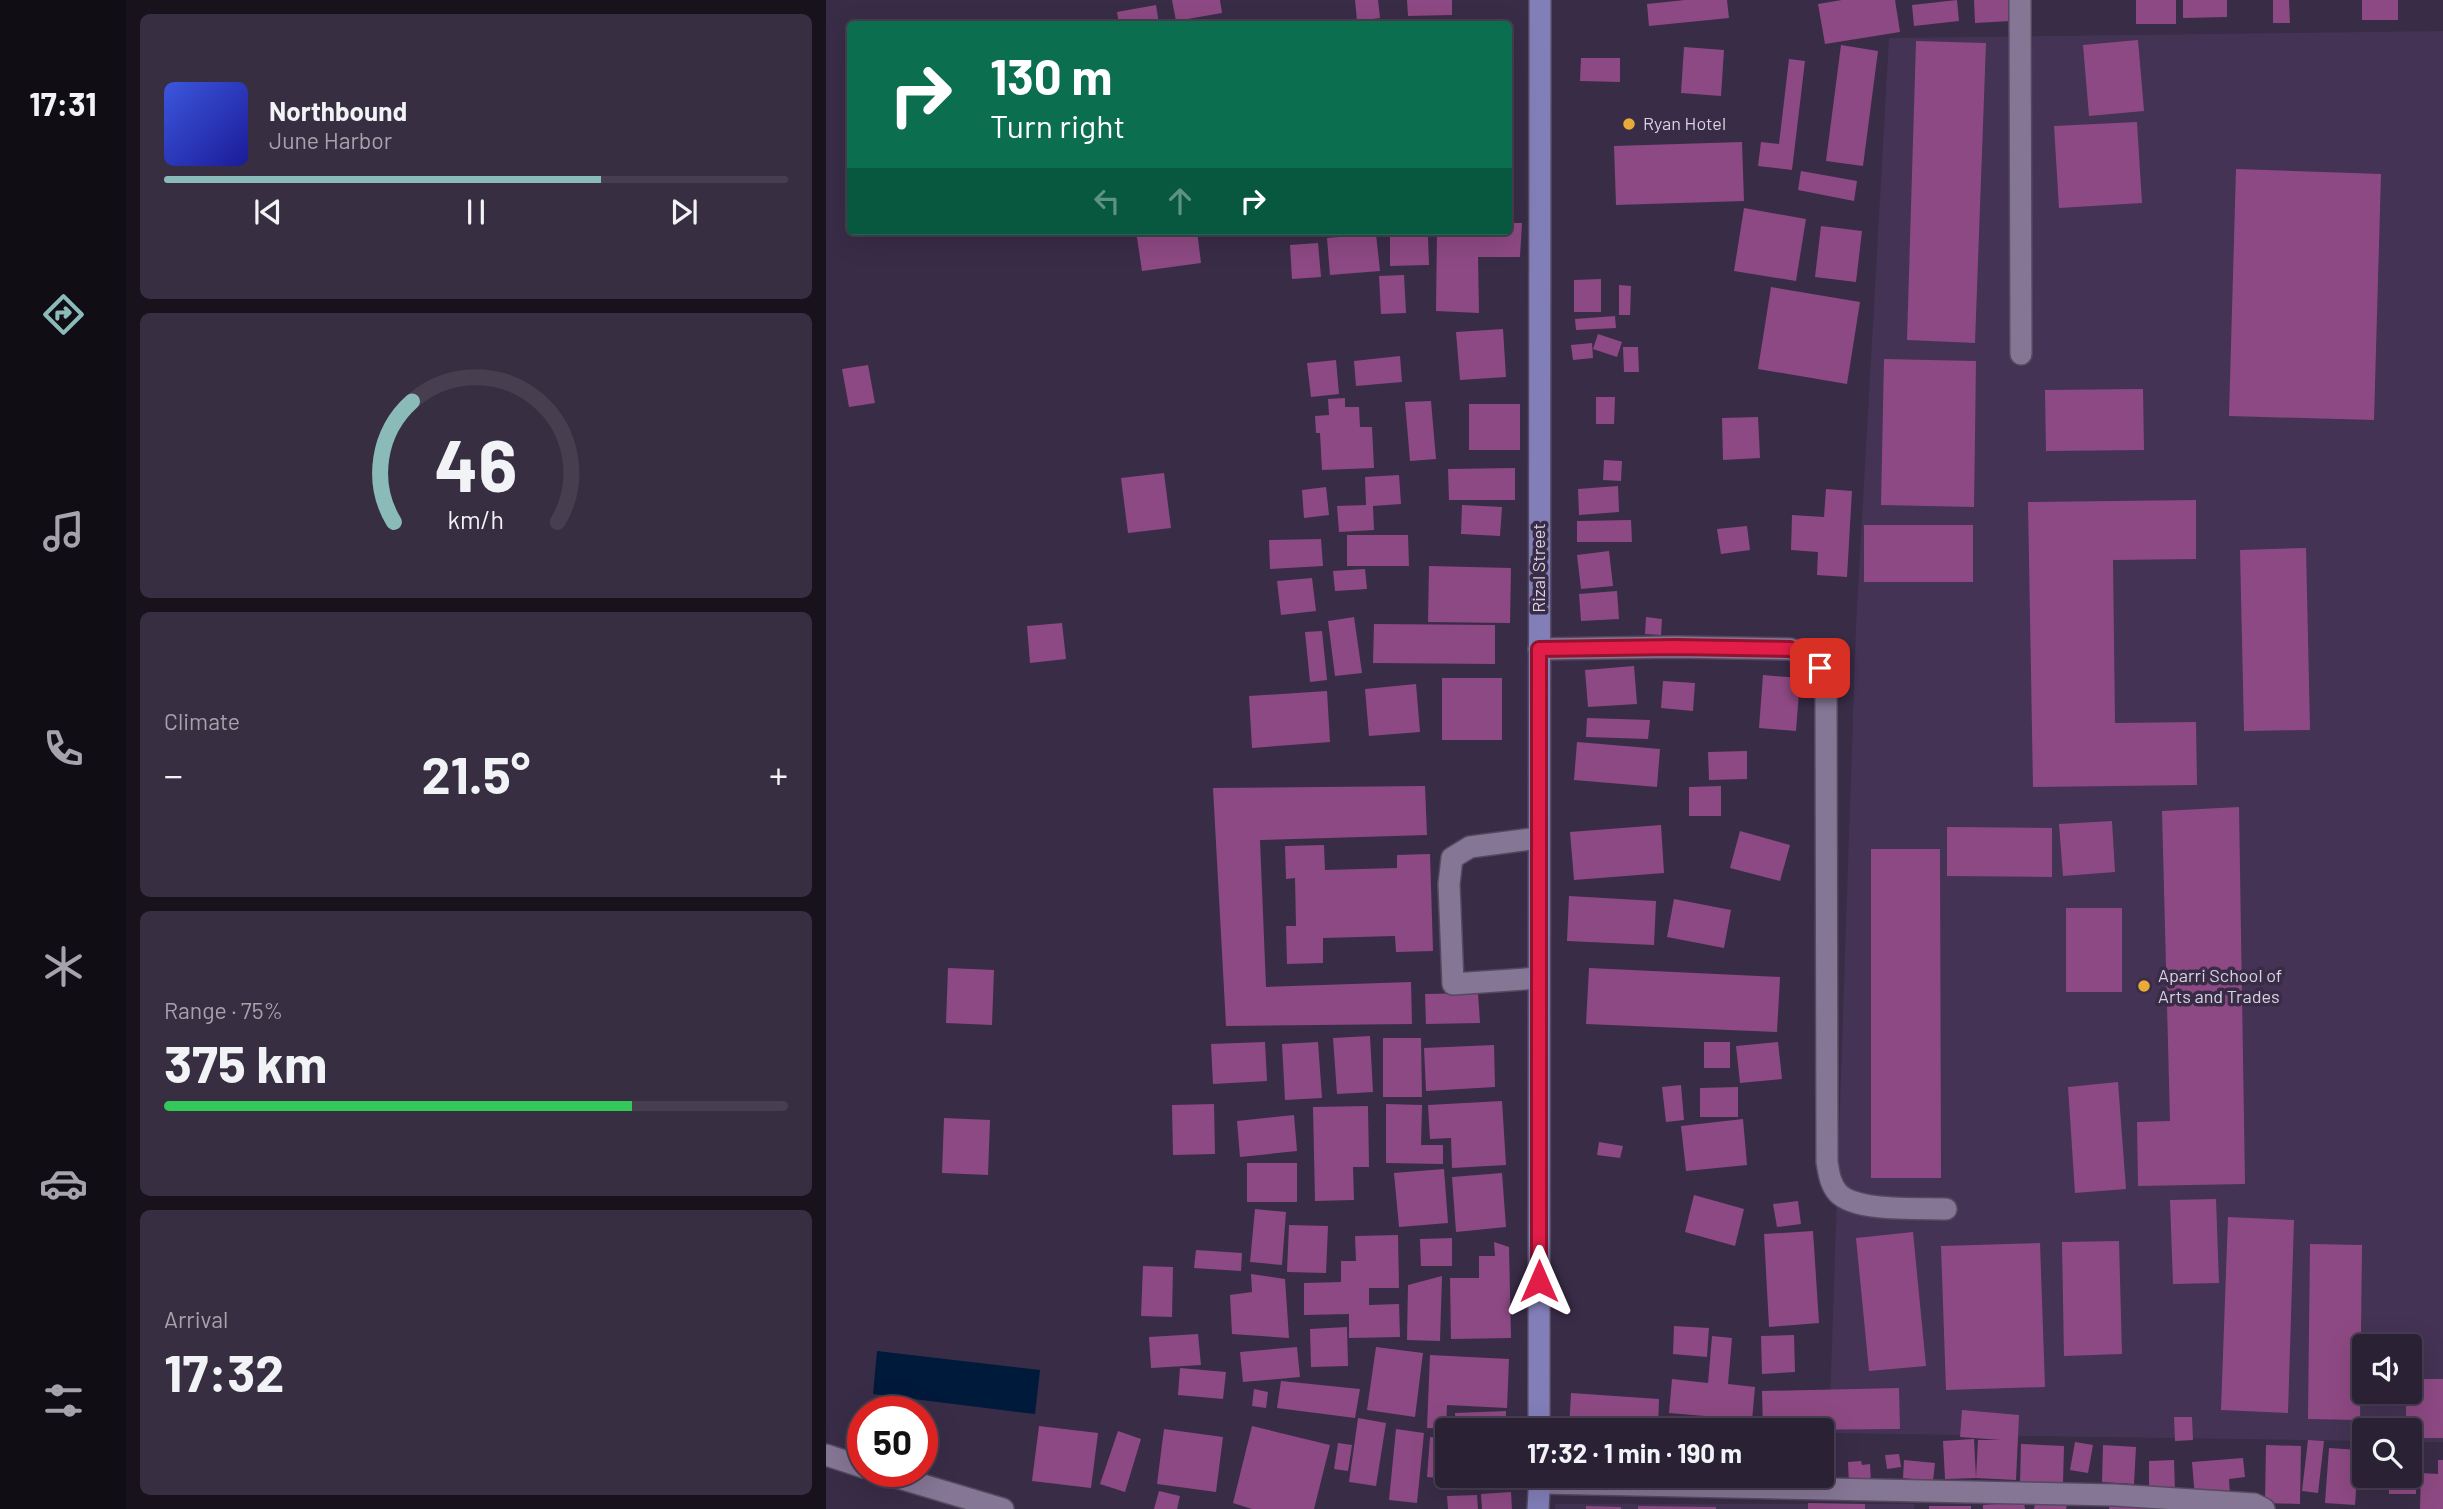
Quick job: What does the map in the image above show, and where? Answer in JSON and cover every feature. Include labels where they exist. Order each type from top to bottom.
[{"type":"main road","name":"Rizal Street","points":[[1539,1418],[1540,0]]},
{"type":"main road","points":[[1538,1509],[1539,1488]]},
{"type":"street","points":[[2020,0],[2021,354]]},
{"type":"street","points":[[1539,649],[1790,649],[1809,656],[1820,668],[1826,691],[1827,1148],[1830,1178],[1836,1191],[1845,1199],[1865,1205],[1945,1209]]},
{"type":"street","points":[[1539,838],[1470,847],[1452,859],[1449,884],[1453,984],[1539,978]]},
{"type":"street","points":[[826,1455],[847,1462]]},
{"type":"street","points":[[929,1487],[1003,1509]]},
{"type":"street","points":[[1834,1487],[2115,1494],[2254,1504],[2263,1509]]},
{"type":"shaded area","name":"Aparri School of Arts and Trades","points":[[2443,31],[2443,1442],[2422,1442],[2422,1418],[2352,1418],[2352,1441],[1834,1433],[1834,1418],[1830,1418],[1856,626],[1889,38]]},
{"type":"shaded area","points":[[1555,1504],[1914,1504],[1914,1509],[1555,1509]]},
{"type":"water","points":[[877,1351],[1040,1370],[1035,1414],[938,1402],[938,1396],[873,1394]]},
{"type":"building","points":[[1172,0],[1220,0],[1222,13],[1176,21]]},
{"type":"building","points":[[1355,0],[1378,0],[1380,18],[1357,21]]},
{"type":"building","points":[[1407,0],[1452,0],[1452,15],[1408,16]]},
{"type":"building","points":[[1727,0],[1729,18],[1649,26],[1647,4]]},
{"type":"building","points":[[1842,0],[1895,0],[1900,32],[1825,44],[1818,4]]},
{"type":"building","points":[[1957,0],[1959,21],[1914,26],[1912,5]]},
{"type":"building","points":[[1974,0],[2010,0],[2011,21],[1975,23]]},
{"type":"building","points":[[2136,0],[2176,0],[2176,24],[2136,24]]},
{"type":"building","points":[[2183,0],[2227,0],[2227,17],[2183,18]]},
{"type":"building","points":[[2273,0],[2289,0],[2290,23],[2273,23]]},
{"type":"building","points":[[2362,0],[2398,0],[2398,20],[2362,20]]},
{"type":"building","points":[[1156,5],[1159,21],[1118,21],[1117,12]]},
{"type":"building","points":[[2138,40],[2144,111],[2089,116],[2083,45]]},
{"type":"building","points":[[1916,41],[1986,43],[1975,343],[1907,340]]},
{"type":"building","points":[[1841,45],[1878,51],[1863,166],[1826,161]]},
{"type":"building","points":[[1684,47],[1724,50],[1721,96],[1681,93]]},
{"type":"building","points":[[1581,58],[1620,58],[1620,82],[1580,81]]},
{"type":"building","points":[[1789,59],[1805,61],[1792,170],[1758,166],[1761,142],[1779,144]]},
{"type":"building","points":[[2137,122],[2142,203],[2059,208],[2054,126]]},
{"type":"building","points":[[1742,142],[1744,201],[1616,205],[1614,146]]},
{"type":"building","points":[[2236,169],[2381,174],[2374,420],[2229,416]]},
{"type":"building","points":[[1801,171],[1857,181],[1854,201],[1798,190]]},
{"type":"building","points":[[1744,208],[1806,219],[1796,281],[1734,271]]},
{"type":"building","points":[[1512,223],[1522,223],[1520,257],[1478,257],[1479,313],[1436,311],[1437,235],[1512,235]]},
{"type":"building","points":[[1821,226],[1862,231],[1856,282],[1815,277]]},
{"type":"building","points":[[1137,235],[1198,235],[1201,263],[1142,271]]},
{"type":"building","points":[[1376,235],[1380,271],[1330,275],[1327,238]]},
{"type":"building","points":[[1390,237],[1428,237],[1429,265],[1390,266]]},
{"type":"building","points":[[1318,243],[1321,277],[1292,279],[1290,245]]},
{"type":"building","points":[[1404,275],[1406,313],[1381,314],[1379,276]]},
{"type":"building","points":[[1601,279],[1601,312],[1574,312],[1574,280]]},
{"type":"building","points":[[1619,285],[1631,286],[1630,315],[1619,315]]},
{"type":"building","points":[[1771,287],[1860,302],[1847,384],[1758,369]]},
{"type":"building","points":[[1615,316],[1616,328],[1576,330],[1575,319]]},
{"type":"building","points":[[1503,329],[1506,377],[1460,380],[1456,332]]},
{"type":"building","points":[[1598,334],[1622,342],[1617,357],[1593,349]]},
{"type":"building","points":[[1592,343],[1593,358],[1573,360],[1571,345]]},
{"type":"building","points":[[1623,347],[1638,347],[1639,372],[1624,372]]},
{"type":"building","points":[[1400,356],[1402,382],[1356,386],[1354,361]]},
{"type":"building","points":[[1884,359],[1976,361],[1974,507],[1881,505]]},
{"type":"building","points":[[1336,360],[1339,394],[1311,397],[1307,363]]},
{"type":"building","points":[[868,365],[875,403],[849,407],[842,369]]},
{"type":"building","points":[[2143,389],[2144,450],[2046,451],[2045,390]]},
{"type":"building","points":[[1596,397],[1615,397],[1614,424],[1596,424]]},
{"type":"building","points":[[1345,398],[1345,407],[1359,407],[1360,427],[1372,427],[1374,468],[1322,470],[1320,433],[1316,433],[1315,416],[1329,415],[1328,399]]},
{"type":"building","points":[[1431,401],[1436,459],[1410,461],[1405,402]]},
{"type":"building","points":[[1469,404],[1520,404],[1520,450],[1469,450]]},
{"type":"building","points":[[1758,417],[1760,458],[1723,460],[1722,418]]},
{"type":"building","points":[[1604,460],[1622,461],[1621,481],[1603,480]]},
{"type":"building","points":[[1515,468],[1515,500],[1449,500],[1448,469]]},
{"type":"building","points":[[1164,473],[1171,528],[1128,533],[1121,478]]},
{"type":"building","points":[[1399,475],[1401,504],[1373,506],[1374,530],[1339,532],[1337,506],[1366,505],[1365,477]]},
{"type":"building","points":[[1618,486],[1619,512],[1579,515],[1578,489]]},
{"type":"building","points":[[1326,487],[1329,515],[1304,518],[1302,490]]},
{"type":"building","points":[[1826,489],[1852,491],[1847,577],[1817,575],[1818,552],[1791,550],[1792,515],[1824,517]]},
{"type":"building","points":[[2196,500],[2196,559],[2113,560],[2115,723],[2196,722],[2197,785],[2033,787],[2028,502]]},
{"type":"building","points":[[1462,505],[1502,507],[1500,536],[1461,534]]},
{"type":"building","points":[[1631,520],[1632,542],[1577,542],[1577,521]]},
{"type":"building","points":[[1864,525],[1973,525],[1973,582],[1864,582]]},
{"type":"building","points":[[1747,526],[1750,550],[1721,554],[1717,529]]},
{"type":"building","points":[[1347,535],[1408,535],[1409,566],[1347,566]]},
{"type":"building","points":[[1321,539],[1323,566],[1270,569],[1269,540]]},
{"type":"building","points":[[2306,548],[2310,730],[2244,731],[2240,550]]},
{"type":"building","points":[[1609,551],[1613,586],[1581,589],[1577,555]]},
{"type":"building","points":[[1429,566],[1511,568],[1510,623],[1428,622]]},
{"type":"building","points":[[1365,569],[1367,589],[1335,591],[1333,571]]},
{"type":"building","points":[[1312,578],[1316,611],[1281,615],[1277,581]]},
{"type":"building","points":[[1617,591],[1619,619],[1581,621],[1579,594]]},
{"type":"building","points":[[1354,617],[1362,673],[1335,676],[1328,621]]},
{"type":"building","points":[[1646,617],[1662,619],[1661,635],[1645,634]]},
{"type":"building","points":[[1062,623],[1066,659],[1030,663],[1027,626]]},
{"type":"building","points":[[1374,624],[1495,625],[1495,664],[1373,663]]},
{"type":"building","points":[[1322,631],[1327,680],[1310,682],[1305,632]]},
{"type":"building","points":[[1634,666],[1637,704],[1588,707],[1585,670]]},
{"type":"building","points":[[1763,675],[1800,678],[1796,731],[1759,728]]},
{"type":"building","points":[[1442,678],[1502,678],[1502,740],[1442,740]]},
{"type":"building","points":[[1663,681],[1695,683],[1693,711],[1661,708]]},
{"type":"building","points":[[1416,684],[1420,732],[1369,736],[1365,689]]},
{"type":"building","points":[[1327,691],[1330,742],[1252,748],[1249,696]]},
{"type":"building","points":[[1587,718],[1650,720],[1648,739],[1586,737]]},
{"type":"building","points":[[1577,742],[1660,749],[1657,787],[1574,780]]},
{"type":"building","points":[[1747,751],[1747,779],[1709,780],[1708,752]]},
{"type":"building","points":[[1425,786],[1427,835],[1260,840],[1266,987],[1411,982],[1412,1024],[1226,1026],[1213,788]]},
{"type":"building","points":[[1721,786],[1721,816],[1689,816],[1689,787]]},
{"type":"building","points":[[2239,807],[2245,1184],[2138,1186],[2137,1122],[2170,1121],[2162,811]]},
{"type":"building","points":[[2112,821],[2115,872],[2063,876],[2059,824]]},
{"type":"building","points":[[1661,825],[1664,873],[1574,880],[1570,832]]},
{"type":"building","points":[[1947,827],[2052,828],[2052,877],[1947,876]]},
{"type":"building","points":[[1740,831],[1790,845],[1780,881],[1730,868]]},
{"type":"building","points":[[1324,845],[1325,870],[1397,868],[1397,855],[1430,854],[1433,951],[1396,952],[1395,936],[1323,938],[1323,963],[1287,964],[1286,926],[1296,926],[1295,878],[1286,879],[1285,846]]},
{"type":"building","points":[[1871,849],[1940,849],[1941,1178],[1871,1178]]},
{"type":"building","points":[[1569,896],[1656,901],[1654,945],[1567,941]]},
{"type":"building","points":[[1674,899],[1731,910],[1724,948],[1667,937]]},
{"type":"building","points":[[2066,908],[2122,908],[2122,992],[2066,992]]},
{"type":"building","points":[[948,968],[994,970],[992,1025],[946,1023]]},
{"type":"building","points":[[1589,968],[1780,977],[1777,1032],[1586,1024]]},
{"type":"building","points":[[1478,993],[1480,1023],[1426,1024],[1425,994]]},
{"type":"building","points":[[1370,1036],[1373,1092],[1337,1094],[1333,1038]]},
{"type":"building","points":[[1383,1038],[1421,1038],[1422,1097],[1383,1097]]},
{"type":"building","points":[[1265,1042],[1267,1081],[1213,1084],[1211,1044]]},
{"type":"building","points":[[1318,1042],[1322,1098],[1285,1100],[1282,1044]]},
{"type":"building","points":[[1704,1042],[1730,1042],[1730,1068],[1704,1068]]},
{"type":"building","points":[[1778,1042],[1782,1079],[1740,1083],[1736,1046]]},
{"type":"building","points":[[1494,1045],[1495,1087],[1426,1091],[1424,1048]]},
{"type":"building","points":[[2118,1082],[2126,1189],[2075,1193],[2068,1087]]},
{"type":"building","points":[[1681,1085],[1684,1120],[1666,1122],[1662,1087]]},
{"type":"building","points":[[1738,1087],[1738,1117],[1700,1117],[1700,1088]]},
{"type":"building","points":[[1502,1101],[1506,1165],[1452,1168],[1451,1138],[1430,1139],[1428,1105]]},
{"type":"building","points":[[1214,1104],[1215,1154],[1173,1155],[1172,1105]]},
{"type":"building","points":[[1386,1104],[1422,1105],[1421,1145],[1443,1145],[1443,1164],[1386,1163]]},
{"type":"building","points":[[1368,1106],[1369,1167],[1353,1167],[1354,1200],[1315,1201],[1313,1107]]},
{"type":"building","points":[[1294,1115],[1297,1151],[1240,1157],[1237,1121]]},
{"type":"building","points":[[944,1118],[990,1120],[988,1175],[942,1173]]},
{"type":"building","points":[[1743,1119],[1747,1165],[1686,1171],[1681,1126]]},
{"type":"building","points":[[1599,1142],[1623,1146],[1620,1158],[1597,1155]]},
{"type":"building","points":[[1247,1163],[1297,1163],[1297,1202],[1247,1202]]},
{"type":"building","points":[[1444,1169],[1448,1223],[1399,1227],[1394,1173]]},
{"type":"building","points":[[1502,1173],[1506,1227],[1456,1232],[1452,1177]]},
{"type":"building","points":[[1694,1195],[1744,1209],[1735,1246],[1685,1232]]},
{"type":"building","points":[[2216,1199],[2219,1283],[2173,1284],[2170,1200]]},
{"type":"building","points":[[1798,1201],[1801,1224],[1777,1227],[1773,1204]]},
{"type":"building","points":[[1255,1209],[1286,1212],[1282,1265],[1250,1262]]},
{"type":"building","points":[[2228,1217],[2294,1220],[2288,1413],[2221,1410]]},
{"type":"building","points":[[1289,1225],[1328,1226],[1326,1273],[1287,1272]]},
{"type":"building","points":[[1813,1231],[1819,1323],[1769,1327],[1764,1234]]},
{"type":"building","points":[[1913,1232],[1926,1366],[1869,1371],[1856,1238]]},
{"type":"building","points":[[1398,1235],[1399,1288],[1369,1288],[1369,1305],[1399,1304],[1400,1337],[1349,1338],[1349,1314],[1304,1315],[1304,1283],[1341,1282],[1341,1261],[1356,1261],[1355,1236]]},
{"type":"building","points":[[1452,1238],[1452,1266],[1421,1266],[1420,1239]]},
{"type":"building","points":[[2119,1241],[2122,1354],[2064,1356],[2062,1242]]},
{"type":"building","points":[[1494,1242],[1509,1247],[1511,1338],[1451,1339],[1450,1278],[1479,1278],[1479,1256],[1495,1256]]},
{"type":"building","points":[[2040,1243],[2045,1387],[1946,1390],[1941,1246]]},
{"type":"building","points":[[2310,1244],[2362,1245],[2361,1334],[2352,1334],[2352,1404],[2360,1404],[2360,1418],[2308,1419]]},
{"type":"building","points":[[1196,1250],[1242,1253],[1241,1271],[1194,1268]]},
{"type":"building","points":[[1143,1266],[1173,1267],[1172,1317],[1141,1316]]},
{"type":"building","points":[[1251,1274],[1285,1279],[1289,1338],[1232,1334],[1230,1295],[1252,1292]]},
{"type":"building","points":[[1442,1276],[1440,1341],[1407,1340],[1408,1285]]},
{"type":"building","points":[[1674,1326],[1709,1328],[1707,1357],[1673,1354]]},
{"type":"building","points":[[1347,1327],[1348,1366],[1311,1367],[1310,1329]]},
{"type":"building","points":[[1198,1334],[1201,1365],[1151,1368],[1149,1337]]},
{"type":"building","points":[[1794,1335],[1795,1372],[1762,1374],[1761,1336]]},
{"type":"building","points":[[1712,1336],[1732,1338],[1728,1384],[1755,1387],[1752,1418],[1669,1413],[1672,1379],[1708,1383]]},
{"type":"building","points":[[1297,1347],[1300,1377],[1243,1382],[1240,1352]]},
{"type":"building","points":[[1376,1347],[1423,1353],[1415,1417],[1367,1410]]},
{"type":"building","points":[[1430,1355],[1509,1359],[1507,1408],[1447,1405],[1446,1418],[1435,1418],[1435,1428],[1427,1428]]},
{"type":"building","points":[[1180,1368],[1226,1372],[1223,1399],[1178,1395]]},
{"type":"building","points":[[2422,1379],[2443,1379],[2443,1438],[2422,1438],[2422,1418],[2406,1418],[2406,1404],[2422,1404]]},
{"type":"building","points":[[1281,1381],[1360,1389],[1355,1418],[1277,1408]]},
{"type":"building","points":[[1899,1388],[1900,1429],[1834,1429],[1834,1418],[1763,1418],[1762,1391]]},
{"type":"building","points":[[1254,1389],[1268,1392],[1266,1408],[1252,1406]]},
{"type":"building","points":[[1571,1393],[1659,1399],[1658,1418],[1570,1418]]},
{"type":"building","points":[[1962,1410],[2019,1415],[2016,1480],[1976,1478],[1978,1440],[2001,1440],[1960,1437]]},
{"type":"building","points":[[1506,1411],[1506,1418],[1455,1418],[1455,1413]]},
{"type":"building","points":[[2174,1417],[2192,1417],[2193,1440],[2175,1441]]},
{"type":"building","points":[[1358,1418],[1386,1423],[1376,1486],[1349,1482]]},
{"type":"building","points":[[1039,1426],[1098,1433],[1091,1488],[1032,1481]]},
{"type":"building","points":[[1252,1426],[1330,1445],[1314,1509],[1252,1509],[1233,1503]]},
{"type":"building","points":[[1164,1429],[1223,1437],[1216,1492],[1157,1484]]},
{"type":"building","points":[[1396,1429],[1424,1433],[1417,1503],[1389,1500]]},
{"type":"building","points":[[1118,1431],[1141,1439],[1125,1492],[1100,1484]]},
{"type":"building","points":[[1430,1437],[1435,1438],[1435,1478],[1427,1477]]},
{"type":"building","points":[[1974,1439],[1976,1478],[1945,1479],[1943,1441]]},
{"type":"building","points":[[2308,1440],[2324,1441],[2318,1493],[2302,1491]]},
{"type":"building","points":[[2075,1442],[2093,1445],[2088,1473],[2070,1470]]},
{"type":"building","points":[[1338,1443],[1352,1445],[1348,1471],[1334,1469]]},
{"type":"building","points":[[2021,1444],[2064,1446],[2063,1484],[2020,1483]]},
{"type":"building","points":[[2103,1445],[2136,1447],[2134,1484],[2102,1482]]},
{"type":"building","points":[[2266,1445],[2301,1446],[2300,1504],[2265,1503]]},
{"type":"building","points":[[2329,1448],[2352,1450],[2352,1488],[2356,1488],[2355,1505],[2325,1503]]},
{"type":"building","points":[[1899,1454],[1901,1467],[1887,1469],[1885,1455]]},
{"type":"building","points":[[2243,1458],[2245,1477],[2229,1479],[2230,1495],[2195,1498],[2192,1462]]},
{"type":"building","points":[[1904,1460],[1935,1463],[1933,1481],[1903,1478]]},
{"type":"building","points":[[2174,1460],[2175,1491],[2149,1491],[2149,1461]]},
{"type":"building","points":[[2438,1460],[2443,1460],[2443,1509],[2420,1509],[2422,1473],[2438,1474]]},
{"type":"building","points":[[1861,1461],[1862,1465],[1870,1464],[1871,1483],[1849,1484],[1848,1462]]},
{"type":"building","points":[[2389,1488],[2416,1488],[2416,1494],[2389,1494]]},
{"type":"building","points":[[1159,1491],[1180,1496],[1177,1509],[1154,1509]]},
{"type":"building","points":[[1511,1492],[1512,1509],[1482,1509],[1481,1494]]},
{"type":"building","points":[[1477,1495],[1478,1509],[1448,1509],[1447,1496]]},
{"type":"building","points":[[2036,1498],[2067,1505],[2066,1509],[2034,1509]]},
{"type":"building","points":[[2110,1500],[2153,1508],[2109,1509]]},
{"type":"building","points":[[2024,1502],[2025,1509],[1983,1509],[1983,1505]]},
{"type":"building","points":[[1808,1503],[1865,1504],[1865,1509],[1808,1509]]},
{"type":"building","points":[[1586,1506],[1621,1507],[1621,1509],[1586,1509]]},
{"type":"building","points":[[1638,1506],[1716,1507],[1716,1509],[1638,1509]]},
{"type":"building","points":[[1929,1506],[1971,1506],[1971,1509],[1929,1509]]},
{"type":"place","name":"Ryan Hotel","points":[[1629,124]]},
{"type":"place","name":"Aparri School of Arts and Trades","points":[[2144,986]]},
{"type":"route","points":[[1539,1281],[1539,649],[1790,649],[1809,656],[1820,668]]}]
